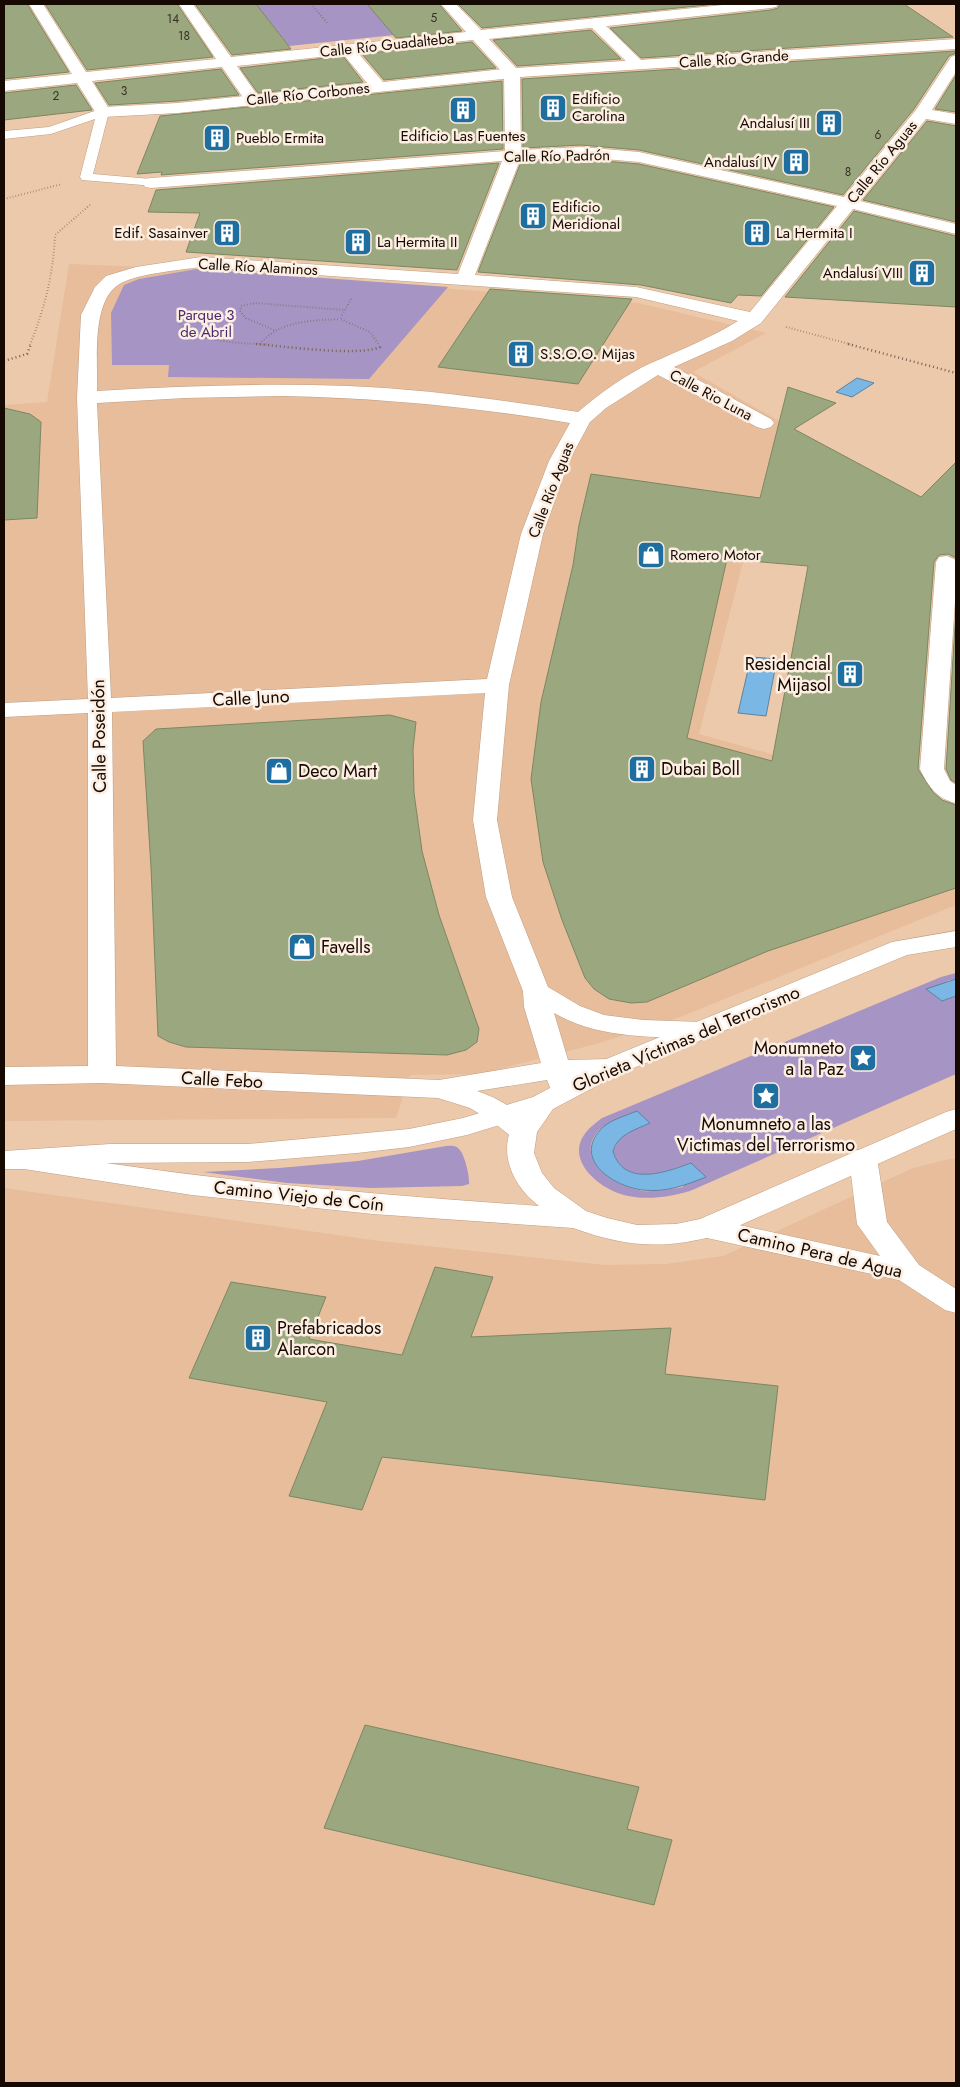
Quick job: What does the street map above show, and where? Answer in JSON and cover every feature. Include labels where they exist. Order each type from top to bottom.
[{"type":"street","points":[[36,4],[103,112]]},
{"type":"street","points":[[186,4],[252,99]]},
{"type":"street","points":[[448,4],[512,73],[513,155],[465,279]]},
{"type":"street","name":"Calle Río Guadalteba","points":[[4,86],[478,35],[598,16],[614,21],[771,4]]},
{"type":"street","points":[[598,16],[638,65]]},
{"type":"street","name":"Calle Río Grande","points":[[512,73],[956,44]]},
{"type":"street","points":[[347,49],[378,86]]},
{"type":"street","name":"Calle Río Aguas","points":[[555,1088],[536,991],[499,898],[485,820],[497,685],[532,534],[559,461],[582,419],[599,404],[620,389],[658,367],[725,337],[754,319],[925,109],[955,64]]},
{"type":"street","name":"Calle Río Corbones","points":[[103,112],[178,108],[512,73]]},
{"type":"street","points":[[925,109],[956,106]]},
{"type":"street","points":[[925,109],[956,119]]},
{"type":"street","name":"Calle Río Padrón","points":[[151,183],[513,155],[581,152],[639,157],[956,229]]},
{"type":"street","name":"Calle Río Alaminos","points":[[87,398],[90,315],[102,290],[112,280],[142,271],[201,262],[636,292],[754,319]]},
{"type":"street","name":"Calle Rio Luna","points":[[658,367],[764,423]]},
{"type":"street","points":[[87,398],[231,390],[348,392],[437,398],[512,407],[582,419]]},
{"type":"street","name":"Calle Poseidón","points":[[87,398],[100,706],[102,1074]]},
{"type":"street","points":[[947,562],[932,769],[940,784],[956,796]]},
{"type":"street","name":"Calle Juno","points":[[4,710],[497,685]]},
{"type":"street","name":"Glorieta Víctimas del Terrorismo","points":[[513,1124],[555,1088],[703,1030],[901,948],[955,939]]},
{"type":"street","points":[[536,991],[561,1007],[584,1017],[616,1025],[656,1029],[703,1030]]},
{"type":"street","name":"Calle Febo","points":[[4,1076],[102,1074],[440,1089],[555,1088]]},
{"type":"street","name":"Calle Febo","points":[[440,1089],[480,1102],[513,1124]]},
{"type":"street","points":[[513,1124],[528,1176],[544,1196],[576,1218],[601,1227],[637,1235],[676,1234],[707,1228],[956,1118]]},
{"type":"street","name":"Camino Viejo de Coín","points":[[14,1160],[110,1154],[248,1153],[409,1138],[467,1126],[513,1124]]},
{"type":"street","points":[[923,1132],[956,1131]]},
{"type":"street","points":[[863,1158],[872,1224],[908,1272]]},
{"type":"street","name":"Camino Viejo de Coín","points":[[14,1160],[192,1185],[373,1204],[576,1218]]},
{"type":"street","name":"Camino Pera de Agua","points":[[707,1228],[908,1272],[956,1303]]},
{"type":"lane","points":[[4,135],[51,130],[103,112]]},
{"type":"lane","points":[[103,112],[86,177],[151,183]]},
{"type":"path","points":[[4,199],[86,177]]},
{"type":"path","points":[[4,361],[27,354],[46,303],[54,258],[55,235],[119,180]]},
{"type":"path","points":[[340,319],[353,295]]},
{"type":"path","points":[[274,330],[246,318],[240,311],[241,306],[255,303],[345,310]]},
{"type":"path","points":[[179,313],[177,321],[192,334],[220,341],[358,352],[376,350],[380,347],[379,341],[371,334],[340,319],[309,322],[274,330],[266,335],[260,344]]},
{"type":"path","points":[[754,319],[956,373]]},
{"type":"shaded area","points":[[69,264],[197,269],[638,303],[766,333],[693,372],[779,421],[699,734],[929,798],[956,809],[956,905],[680,1017],[596,1044],[480,1074],[410,1075],[396,1118],[4,1121],[4,405],[47,402]]},
{"type":"shaded area","points":[[956,1159],[956,2083],[4,2083],[4,1188],[380,1241],[605,1265],[666,1264],[723,1256],[913,1168]]},
{"type":"green space","points":[[256,4],[367,4],[394,35],[289,46]]},
{"type":"green space","name":"Parque 3 de Abril","points":[[197,269],[448,287],[369,379],[168,377],[169,365],[112,365],[111,313],[124,285],[139,279]]},
{"type":"green space","points":[[956,973],[956,979],[947,981],[942,1001],[956,996],[956,1074],[682,1193],[644,1198],[617,1193],[597,1181],[582,1163],[579,1153],[580,1142],[589,1129],[602,1118],[941,977]],"holes":[[[614,1121],[629,1133],[620,1137],[613,1151],[618,1163],[626,1170],[647,1174],[658,1173],[691,1163],[683,1187],[659,1191],[633,1189],[610,1178],[601,1170],[594,1161],[591,1151],[592,1140],[600,1129]]]},
{"type":"green space","points":[[455,1146],[460,1150],[466,1164],[469,1184],[462,1186],[370,1188],[287,1183],[203,1172],[358,1161]]},
{"type":"water","points":[[857,378],[874,383],[852,397],[836,392]]},
{"type":"water","points":[[751,657],[777,659],[766,716],[738,713]]},
{"type":"water","points":[[956,979],[956,996],[942,1001],[926,989]]},
{"type":"water","points":[[637,1111],[650,1123],[628,1133],[615,1145],[613,1151],[618,1163],[626,1170],[647,1174],[670,1170],[691,1163],[706,1177],[675,1188],[651,1191],[621,1184],[601,1170],[594,1162],[591,1152],[593,1141],[600,1130],[608,1124]]},
{"type":"building","points":[[4,4],[27,4],[69,72],[4,79]]},
{"type":"building","points":[[45,4],[177,4],[213,57],[87,70]]},
{"type":"building","points":[[195,4],[256,4],[291,49],[232,55]]},
{"type":"building","points":[[367,4],[439,4],[462,31],[396,38]]},
{"type":"building","points":[[458,4],[716,4],[482,28]]},
{"type":"building","points":[[780,4],[904,4],[953,37],[641,58],[610,28],[771,10],[778,8]]},
{"type":"building","points":[[591,30],[621,59],[517,66],[493,40]]},
{"type":"building","points":[[472,42],[496,68],[384,80],[362,54]]},
{"type":"building","points":[[956,51],[956,53],[949,56],[914,109],[843,195],[639,150],[581,145],[523,148],[522,79]]},
{"type":"building","points":[[343,56],[363,82],[258,93],[240,68]]},
{"type":"building","points":[[221,69],[239,95],[109,105],[95,83]]},
{"type":"building","points":[[956,75],[956,112],[935,109]]},
{"type":"building","points":[[502,81],[503,149],[161,175],[162,172],[137,174],[160,116]]},
{"type":"building","points":[[76,85],[92,110],[4,120],[4,93]]},
{"type":"building","points":[[927,121],[956,126],[956,222],[863,200]]},
{"type":"building","points":[[581,159],[639,164],[834,207],[761,296],[738,295],[731,303],[641,285],[478,272],[521,162]]},
{"type":"building","points":[[499,163],[457,270],[186,252],[200,213],[148,212],[156,190]]},
{"type":"building","points":[[854,211],[956,236],[956,307],[785,297]]},
{"type":"building","points":[[490,289],[632,299],[578,384],[438,367]]},
{"type":"building","points":[[788,387],[836,403],[794,429],[921,497],[956,462],[956,558],[948,554],[939,555],[934,562],[918,769],[933,792],[942,800],[956,805],[956,888],[768,951],[647,1002],[631,1003],[609,999],[594,989],[585,978],[562,920],[543,862],[531,779],[541,702],[573,565],[579,525],[591,474],[760,498]],"holes":[[[727,559],[808,566],[772,761],[687,738]]]},
{"type":"building","points":[[4,408],[30,414],[41,422],[37,518],[4,520]]},
{"type":"building","points":[[956,611],[956,783],[951,780],[946,769]]},
{"type":"building","name":"Favells","points":[[390,715],[416,722],[413,749],[414,793],[422,851],[439,915],[479,1029],[477,1042],[466,1050],[447,1055],[186,1047],[169,1042],[158,1036],[151,867],[143,741],[156,729]]},
{"type":"building","points":[[435,1267],[493,1277],[471,1337],[671,1328],[665,1374],[778,1386],[765,1500],[382,1457],[362,1510],[289,1496],[327,1402],[189,1378],[231,1282],[326,1297],[309,1339],[402,1355]]},
{"type":"building","points":[[365,1725],[639,1787],[627,1829],[672,1840],[654,1905],[324,1828]]},
{"type":"place","name":"Edificio Carolina","points":[[553,108]]},
{"type":"place","name":"Edificio Las Fuentes","points":[[463,110]]},
{"type":"place","name":"Andalusí III","points":[[829,123]]},
{"type":"place","name":"Pueblo Ermita","points":[[217,138]]},
{"type":"place","name":"Andalusí IV","points":[[796,162]]},
{"type":"place","name":"Edificio Meridional","points":[[533,216]]},
{"type":"place","name":"Edif. Sasainver","points":[[227,233]]},
{"type":"place","name":"La Hermita I","points":[[757,233]]},
{"type":"place","name":"La Hermita II","points":[[358,242]]},
{"type":"place","name":"Andalusí VIII","points":[[922,273]]},
{"type":"place","name":"S.S.O.O. Mijas","points":[[521,354]]},
{"type":"place","name":"Romero Motor","points":[[651,555]]},
{"type":"place","name":"Residencial Mijasol","points":[[850,674]]},
{"type":"place","name":"Dubai Boll","points":[[642,769]]},
{"type":"place","name":"Deco Mart","points":[[279,771]]},
{"type":"place","name":"Favells","points":[[302,947]]},
{"type":"place","name":"Monumneto a la Paz","points":[[863,1058]]},
{"type":"place","name":"Monumneto a las Victimas del Terrorismo","points":[[766,1096]]},
{"type":"place","name":"Prefabricados Alarcon","points":[[258,1338]]}]
